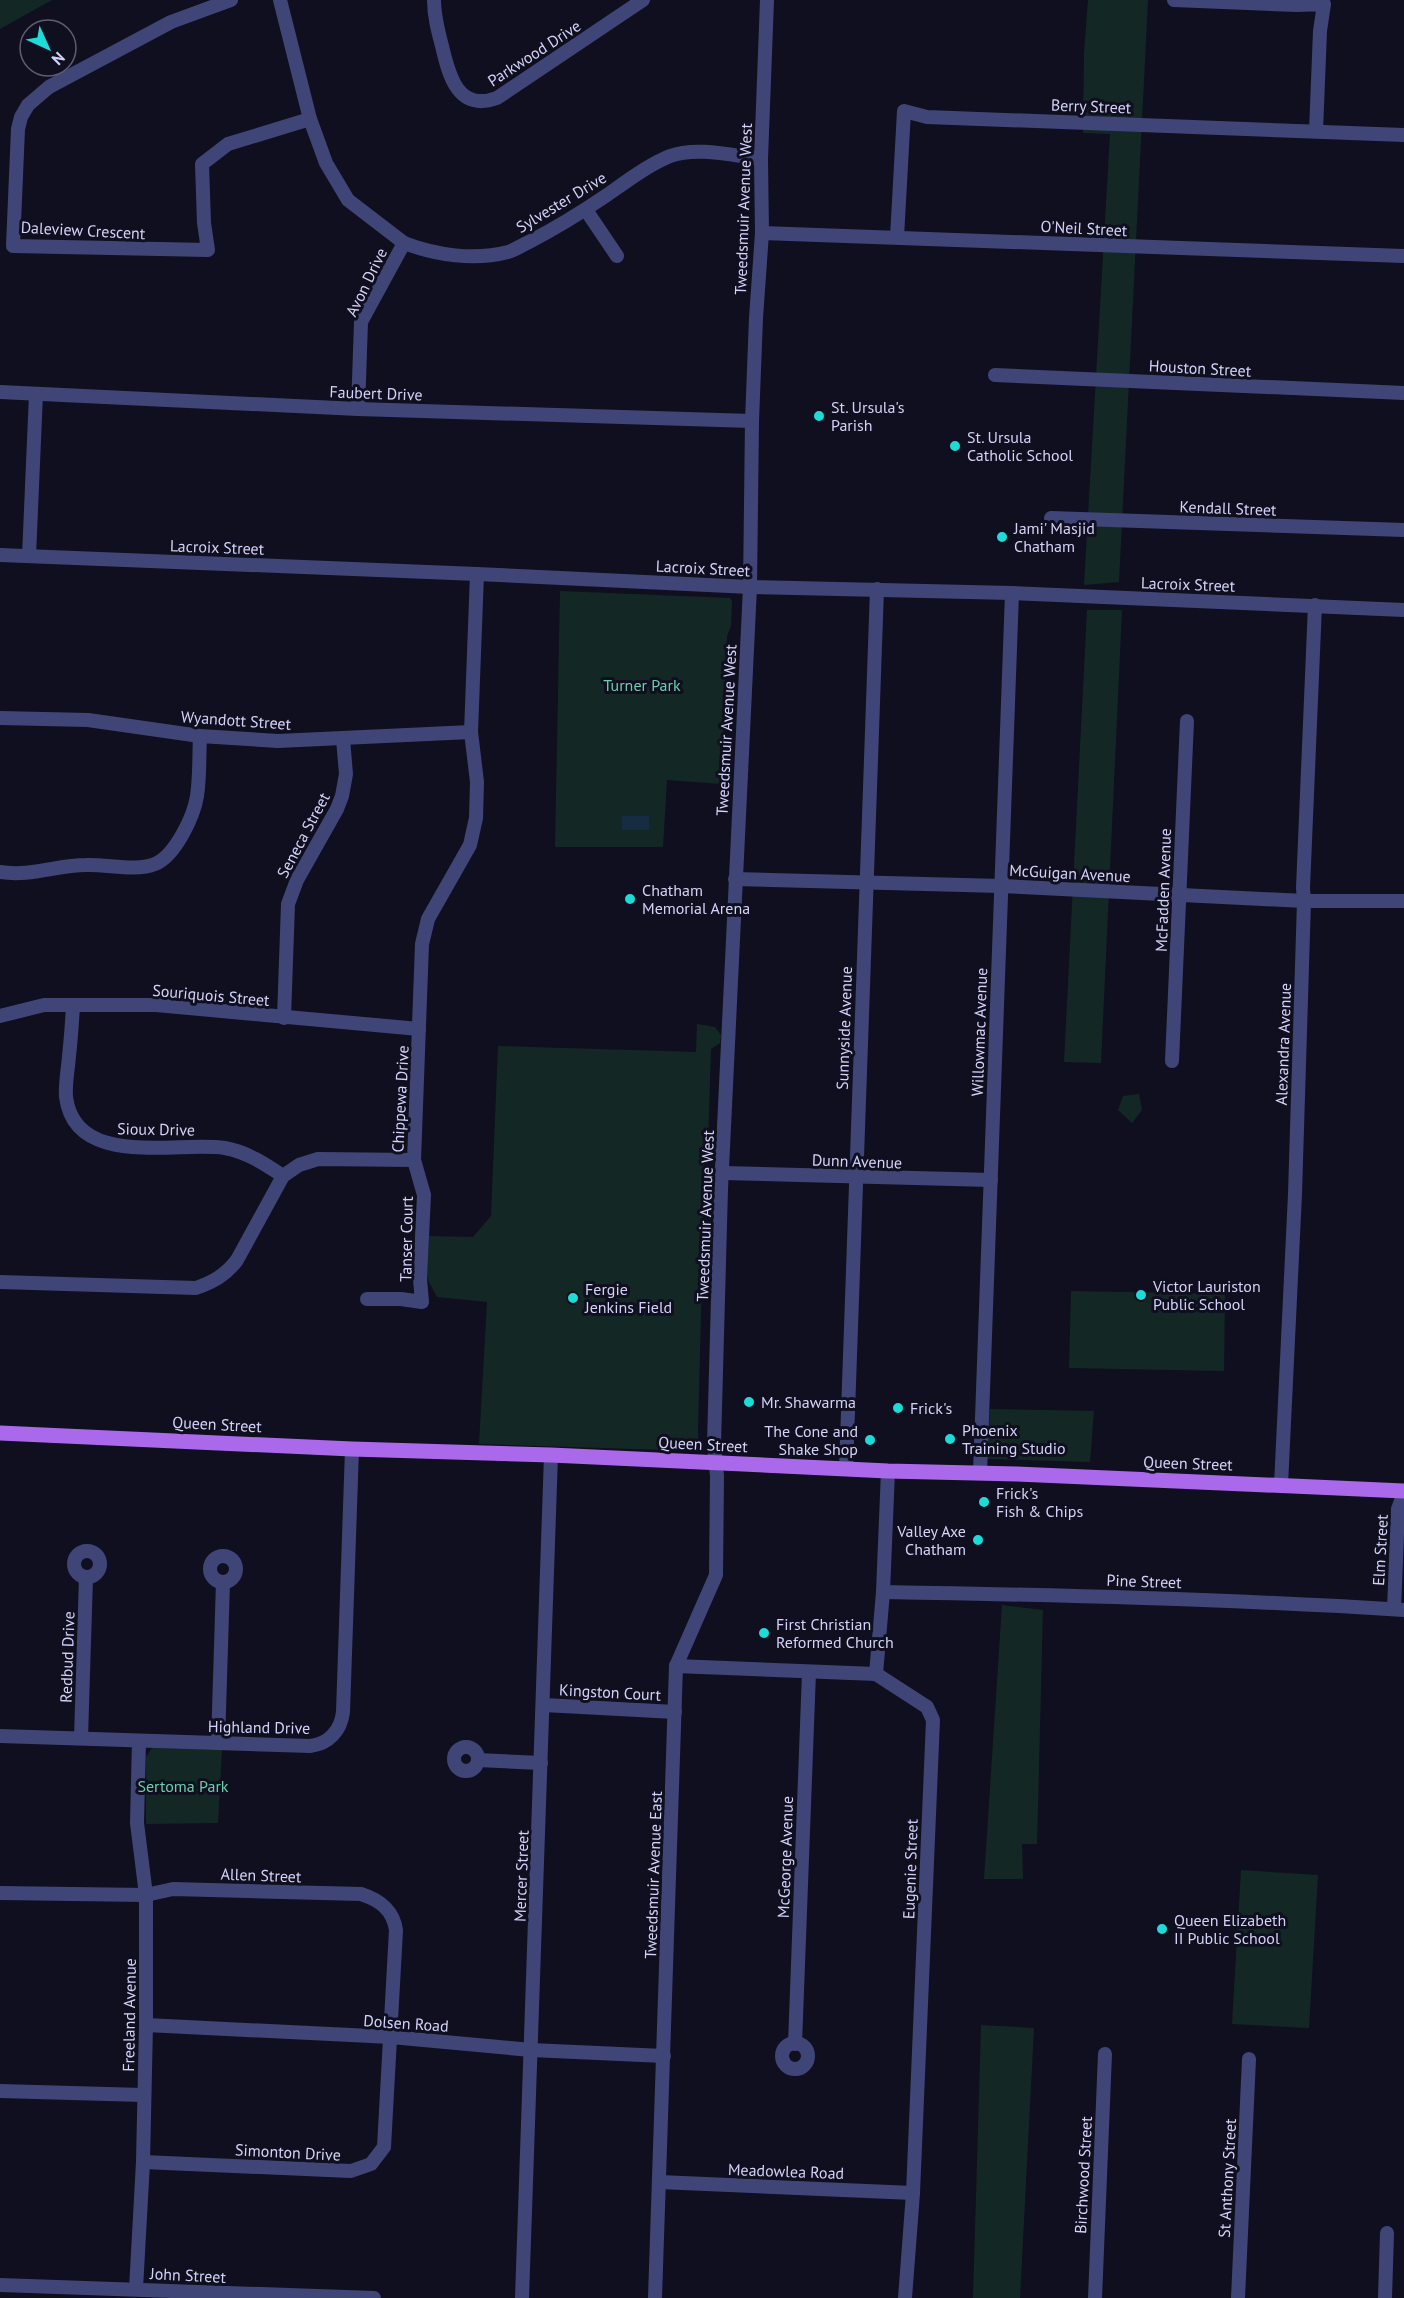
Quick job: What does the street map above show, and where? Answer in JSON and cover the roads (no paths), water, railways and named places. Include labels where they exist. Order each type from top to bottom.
[{"type":"main road","name":"Queen Street","points":[[0,1433],[888,1471],[1281,1485],[1404,1492]]},
{"type":"street","name":"Daleview Crescent","points":[[231,0],[171,22],[49,87],[28,105],[21,117],[18,129],[13,246],[208,250],[204,223],[202,165],[228,144],[310,119]]},
{"type":"street","name":"Sylvester Drive","points":[[280,0],[310,119],[326,163],[348,200],[404,243],[450,255],[509,252],[586,210],[633,177],[671,156],[697,152],[761,159]]},
{"type":"street","name":"Parkwood Drive","points":[[435,0],[439,35],[452,80],[462,94],[484,101],[497,98],[644,0]]},
{"type":"street","name":"Tweedsmuir Avenue West","points":[[715,1462],[723,1173],[750,587],[752,421],[762,233],[761,159],[767,0]]},
{"type":"street","points":[[1174,0],[1324,4],[1320,31],[1316,131]]},
{"type":"street","name":"Berry Street","points":[[897,237],[904,111],[927,117],[1404,135]]},
{"type":"street","points":[[586,210],[617,256]]},
{"type":"street","name":"O'Neil Street","points":[[762,233],[1404,256]]},
{"type":"street","name":"Avon Drive","points":[[358,409],[361,322],[404,243]]},
{"type":"street","name":"Houston Street","points":[[995,375],[1404,393]]},
{"type":"street","name":"Faubert Drive","points":[[0,392],[358,409],[752,421]]},
{"type":"street","points":[[29,556],[36,394]]},
{"type":"street","name":"Kendall Street","points":[[1051,518],[1404,530]]},
{"type":"street","name":"Lacroix Street","points":[[0,555],[750,587],[1012,593],[1404,610]]},
{"type":"street","name":"Chippewa Drive","points":[[283,1176],[299,1165],[318,1159],[414,1160],[424,931],[428,919],[470,845],[477,818],[477,782],[471,732],[477,574]]},
{"type":"street","name":"Sunnyside Avenue","points":[[846,1469],[854,1177],[877,589]]},
{"type":"street","name":"Willowmac Avenue","points":[[980,1473],[1012,593]]},
{"type":"street","name":"Alexandra Avenue","points":[[1281,1485],[1295,1194],[1303,888],[1315,605]]},
{"type":"street","name":"Wyandott Street","points":[[0,718],[88,720],[200,736],[278,741],[471,732]]},
{"type":"street","name":"McFadden Avenue","points":[[1172,1061],[1187,721]]},
{"type":"street","points":[[0,872],[30,873],[85,864],[144,867],[166,858],[178,842],[197,797],[200,736]]},
{"type":"street","name":"Seneca Street","points":[[284,1018],[288,904],[297,880],[342,796],[346,774],[343,739]]},
{"type":"street","name":"McGuigan Avenue","points":[[735,879],[1001,886],[1304,901],[1404,901]]},
{"type":"street","name":"Souriquois Street","points":[[0,1016],[44,1005],[156,1005],[419,1029]]},
{"type":"street","name":"Sioux Drive","points":[[73,1006],[66,1097],[73,1117],[84,1130],[107,1144],[123,1147],[210,1146],[228,1149],[246,1154],[283,1176]]},
{"type":"street","name":"Tanser Court","points":[[367,1299],[401,1299],[422,1302],[420,1279],[424,1195],[414,1160]]},
{"type":"street","name":"Dunn Avenue","points":[[723,1173],[991,1180]]},
{"type":"street","points":[[0,1282],[187,1289],[205,1285],[221,1277],[237,1260],[283,1176]]},
{"type":"street","name":"Highland Drive","points":[[0,1736],[315,1746],[330,1738],[338,1728],[343,1712],[352,1449]]},
{"type":"street","name":"Mercer Street","points":[[522,2298],[551,1455]]},
{"type":"street","name":"Tweedsmuir Avenue East","points":[[655,2298],[676,1666],[716,1575],[717,1476],[715,1462]]},
{"type":"street","points":[[676,1666],[876,1674],[883,1592],[888,1471]]},
{"type":"street","name":"Elm Street","points":[[1399,1609],[1398,1507],[1404,1492]]},
{"type":"street","name":"Redbud Drive","points":[[81,1738],[86,1577]]},
{"type":"street","points":[[218,1743],[223,1582]]},
{"type":"street","name":"Pine Street","points":[[883,1592],[1080,1595],[1399,1609]]},
{"type":"street","name":"McGeorge Avenue","points":[[795,2044],[809,1672]]},
{"type":"street","name":"Eugenie Street","points":[[876,1674],[927,1707],[933,1720],[913,2193],[905,2298]]},
{"type":"street","name":"Kingston Court","points":[[544,1705],[675,1712]]},
{"type":"street","name":"Freeland Avenue","points":[[136,2289],[143,2162],[146,2025],[146,1895],[137,1823],[139,1741]]},
{"type":"street","points":[[478,1760],[541,1763]]},
{"type":"street","name":"Allen Street","points":[[0,1893],[146,1895],[173,1889],[361,1894],[373,1898],[383,1904],[394,1921],[391,2037]]},
{"type":"street","name":"Dolsen Road","points":[[146,2025],[391,2037],[531,2050],[664,2056]]},
{"type":"street","name":"Simonton Drive","points":[[143,2162],[351,2171],[371,2164],[384,2147],[391,2037]]},
{"type":"street","name":"Birchwood Street","points":[[1095,2298],[1105,2054]]},
{"type":"street","name":"St Anthony Street","points":[[1238,2298],[1249,2059]]},
{"type":"street","points":[[0,2091],[143,2095]]},
{"type":"street","name":"Meadowlea Road","points":[[659,2182],[913,2193]]},
{"type":"street","points":[[1384,2298],[1387,2232]]},
{"type":"street","name":"John Street","points":[[0,2285],[63,2292],[136,2289],[215,2296],[371,2298]]},
{"type":"water","points":[[622,816],[649,816],[649,830],[622,830]]},
{"type":"place","name":"St. Ursula's Parish","points":[[819,416]]},
{"type":"place","name":"St. Ursula Catholic School","points":[[955,446]]},
{"type":"place","name":"Jami' Masjid Chatham","points":[[1002,537]]},
{"type":"place","name":"Chatham Memorial Arena","points":[[630,899]]},
{"type":"place","name":"Victor Lauriston Public School","points":[[1141,1295]]},
{"type":"place","name":"Fergie Jenkins Field","points":[[573,1298]]},
{"type":"place","name":"Mr. Shawarma","points":[[749,1402]]},
{"type":"place","name":"Frick's","points":[[898,1408]]},
{"type":"place","name":"Phoenix Training Studio","points":[[950,1439]]},
{"type":"place","name":"The Cone and Shake Shop","points":[[870,1440]]},
{"type":"place","name":"Frick's Fish & Chips","points":[[984,1502]]},
{"type":"place","name":"Valley Axe Chatham","points":[[978,1540]]},
{"type":"place","name":"First Christian Reformed Church","points":[[764,1633]]},
{"type":"place","name":"Queen Elizabeth II Public School","points":[[1162,1929]]},
{"type":"park label","name":"Turner Park","points":[[642,685]]},
{"type":"park label","name":"Sertoma Park","points":[[183,1786]]}]
